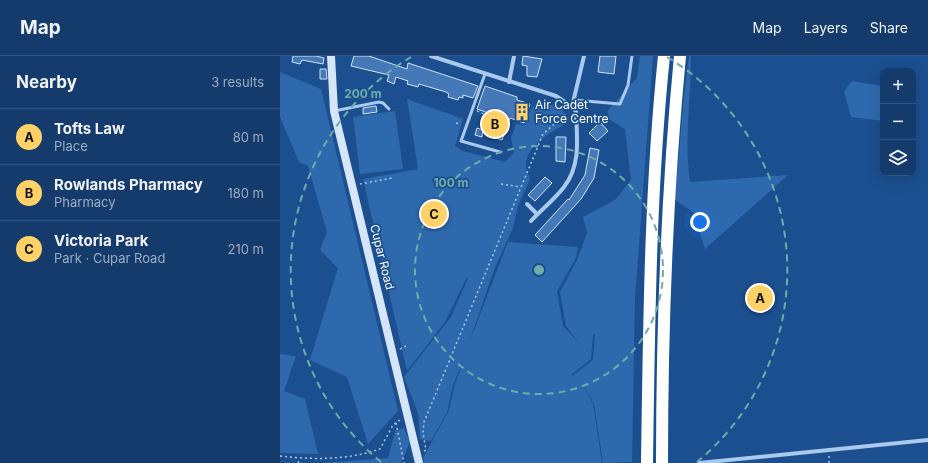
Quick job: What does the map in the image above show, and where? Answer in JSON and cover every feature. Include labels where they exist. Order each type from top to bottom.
[{"type":"highway","points":[[646,463],[650,251],[658,110],[664,56]]},
{"type":"highway","points":[[662,463],[663,297],[668,192],[680,56]]},
{"type":"main road","name":"Cupar Road","points":[[331,56],[334,111],[419,463]]},
{"type":"street","points":[[431,56],[556,96],[572,107],[576,112],[578,149],[575,168],[564,187],[531,221]]},
{"type":"street","points":[[509,82],[514,56]]},
{"type":"street","points":[[572,107],[584,56]]},
{"type":"street","points":[[527,204],[537,214]]},
{"type":"street","points":[[699,463],[928,440]]},
{"type":"lane","points":[[574,100],[620,104],[628,85],[632,56]]},
{"type":"lane","points":[[485,74],[461,142],[500,152]]},
{"type":"lane","points":[[334,111],[379,102],[383,103],[388,109]]},
{"type":"path","points":[[475,111],[491,116],[486,134]]},
{"type":"path","points":[[423,451],[426,450],[423,433],[424,422],[543,134],[567,113]]},
{"type":"path","points":[[352,186],[392,178]]},
{"type":"path","points":[[501,184],[521,187]]},
{"type":"path","points":[[280,456],[300,459],[355,456],[380,449],[396,423],[407,414]]},
{"type":"path","points":[[396,423],[404,463]]},
{"type":"path","points":[[298,463],[300,459]]},
{"type":"shaded area","points":[[640,56],[653,56],[635,299],[632,462],[603,463],[594,404],[587,391],[577,381],[587,392],[593,404],[602,463],[424,463],[423,458],[449,410],[455,384],[465,356],[453,385],[447,412],[431,441],[420,439],[418,413],[404,377],[451,317],[468,278],[467,277],[445,322],[407,371],[363,179],[418,169],[407,99],[463,119],[455,146],[463,151],[505,162],[514,153],[511,138],[516,124],[525,125],[530,110],[540,101],[562,109],[569,122],[548,134],[541,140],[530,152],[527,159],[526,168],[530,179],[518,206],[513,228],[494,270],[469,343],[508,242],[578,247],[576,258],[557,291],[563,326],[579,343],[566,326],[560,292],[577,260],[587,233],[583,217],[615,200],[631,180],[625,129],[607,118],[608,110],[637,78]],"holes":[[[595,333],[593,360],[572,376],[571,375],[591,359],[593,335]]]},
{"type":"shaded area","points":[[689,56],[691,56],[688,135],[688,167],[690,182],[788,175],[705,249],[693,212],[675,200]]},
{"type":"shaded area","points":[[280,72],[321,89],[398,411],[368,444],[347,377],[310,360],[338,268],[320,250],[327,232],[308,166],[299,162],[280,117]]},
{"type":"shaded area","points":[[852,81],[880,86],[880,121],[851,117],[844,91]]},
{"type":"shaded area","points":[[395,111],[403,169],[360,174],[353,117]]},
{"type":"shaded area","points":[[280,354],[296,356],[284,391],[305,399],[318,454],[280,453]]},
{"type":"shaded area","points":[[404,428],[410,442],[401,463],[322,463],[388,458],[395,431]]},
{"type":"building","points":[[293,56],[316,56],[324,58],[323,64],[302,60],[300,64],[292,62]]},
{"type":"building","points":[[354,56],[369,56],[407,69],[408,63],[478,86],[473,98],[463,95],[463,98],[459,97],[458,100],[448,97],[449,94],[446,92],[419,84],[418,87],[407,84],[408,81],[396,77],[394,84],[387,81],[389,75],[351,66]]},
{"type":"building","points":[[523,56],[542,59],[537,77],[527,76],[527,66],[522,65]]},
{"type":"building","points":[[600,56],[616,56],[614,74],[598,72]]},
{"type":"building","points":[[320,69],[326,69],[327,79],[320,79]]},
{"type":"building","points":[[485,86],[517,97],[517,100],[530,104],[524,123],[510,118],[502,140],[487,135],[494,115],[477,109]]},
{"type":"building","points":[[376,106],[377,112],[363,114],[363,108]]},
{"type":"building","points":[[600,122],[608,131],[597,141],[589,133]]},
{"type":"building","points":[[477,128],[483,130],[482,137],[475,135]]},
{"type":"building","points":[[556,137],[566,137],[565,162],[556,161]]},
{"type":"building","points":[[590,148],[599,150],[594,178],[581,199],[542,242],[535,235],[568,199],[569,200],[585,175]]},
{"type":"building","points":[[545,177],[552,183],[535,201],[528,195]]},
{"type":"place","name":"Air Cadet Force Centre","points":[[522,112]]},
{"type":"place","name":"Rowlands Pharmacy","points":[[495,124]]},
{"type":"place","name":"Victoria Park","points":[[434,214]]},
{"type":"place","name":"Tofts Law","points":[[760,298]]}]
